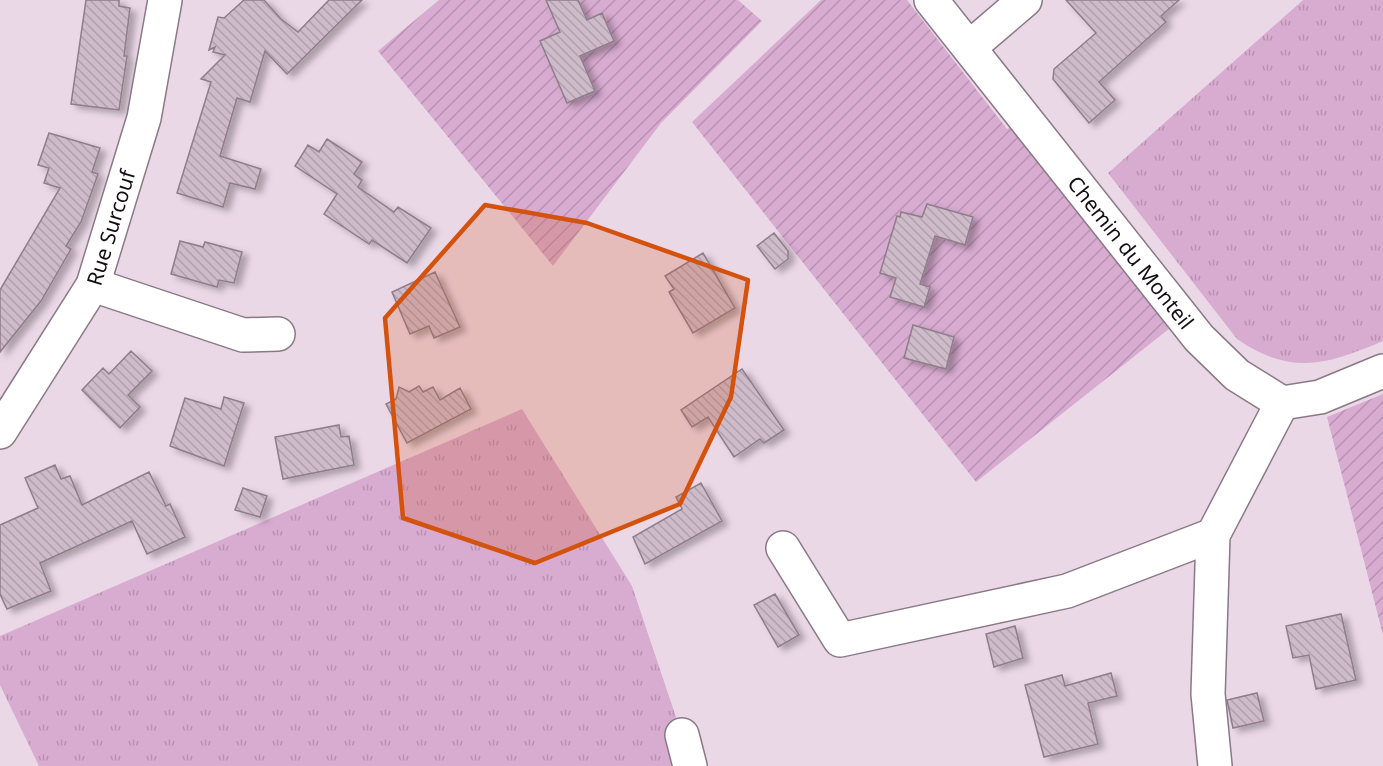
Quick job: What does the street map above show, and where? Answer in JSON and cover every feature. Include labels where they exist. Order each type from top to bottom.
[{"type":"street","name":"Rue Surcouf","points":[[0,432],[93,285],[144,118],[165,0]]},
{"type":"street","name":"Chemin du Monteil","points":[[931,0],[1199,338],[1237,375],[1282,403]]},
{"type":"street","points":[[970,47],[1025,0]]},
{"type":"street","points":[[93,285],[243,335],[278,334]]},
{"type":"street","points":[[1215,766],[1208,694],[1213,536],[1282,403],[1320,397],[1383,371]]},
{"type":"street","points":[[783,548],[840,640],[1067,591],[1213,536]]},
{"type":"street","points":[[682,735],[690,766]]},
{"type":"highlighted area","points":[[485,205],[587,223],[748,280],[731,397],[680,504],[535,563],[403,518],[385,318]]},
{"type":"green space","points":[[439,0],[738,0],[762,21],[661,123],[553,266],[378,51]]},
{"type":"green space","points":[[821,0],[907,0],[1007,129],[1014,126],[1170,328],[976,482],[692,122]]},
{"type":"green space","points":[[1303,0],[1383,0],[1383,341],[1344,356],[1309,363],[1275,358],[1256,351],[1237,339],[1108,173]]},
{"type":"green space","points":[[1383,394],[1383,635],[1327,417]]},
{"type":"green space","points":[[522,409],[632,586],[682,735],[689,766],[39,766],[0,685],[0,636]]},
{"type":"building","points":[[86,0],[119,0],[119,6],[130,8],[124,56],[127,56],[119,110],[71,104]]},
{"type":"building","points":[[244,0],[264,0],[281,19],[298,32],[329,0],[362,0],[287,74],[265,51],[250,102],[237,98],[220,156],[261,169],[255,189],[230,183],[223,207],[177,193],[211,82],[201,79],[225,55],[213,52],[215,47],[209,50],[218,17],[224,18]]},
{"type":"building","points":[[546,0],[578,0],[587,20],[602,13],[614,41],[580,56],[595,91],[567,103],[540,41],[560,32]]},
{"type":"building","points":[[1066,0],[1179,0],[1161,16],[1166,22],[1099,82],[1115,100],[1089,123],[1053,79],[1054,69],[1096,33]]},
{"type":"building","points":[[49,133],[100,148],[92,172],[98,174],[81,222],[66,246],[71,249],[41,301],[0,352],[0,290],[60,188],[44,183],[49,168],[38,165]]},
{"type":"building","points":[[327,139],[362,162],[354,174],[362,180],[358,187],[394,212],[398,207],[431,228],[407,263],[372,240],[369,244],[324,214],[337,194],[295,166],[308,145],[319,152]]},
{"type":"building","points":[[927,204],[973,217],[965,245],[935,236],[920,284],[930,287],[924,307],[890,297],[896,278],[880,273],[897,216],[900,217],[901,212],[922,217]]},
{"type":"building","points":[[774,233],[788,251],[788,259],[775,269],[757,246]]},
{"type":"building","points":[[180,241],[203,247],[205,242],[242,252],[234,283],[219,280],[217,287],[171,274]]},
{"type":"building","points":[[703,253],[735,308],[693,333],[669,292],[674,289],[665,276]]},
{"type":"building","points":[[435,272],[460,327],[434,338],[429,326],[410,334],[392,292]]},
{"type":"building","points":[[913,325],[954,337],[946,369],[904,358]]},
{"type":"building","points":[[131,351],[152,371],[128,395],[140,407],[120,428],[82,390],[103,368],[109,374]]},
{"type":"building","points":[[742,369],[784,430],[764,443],[760,439],[734,457],[708,417],[692,427],[681,410]]},
{"type":"building","points":[[419,386],[423,392],[433,387],[440,400],[460,388],[471,409],[407,443],[386,404],[396,399],[399,387],[409,392]]},
{"type":"building","points":[[224,397],[244,403],[224,466],[170,446],[185,398],[221,409]]},
{"type":"building","points":[[339,425],[341,437],[349,436],[354,465],[283,479],[275,437]]},
{"type":"building","points":[[55,465],[61,479],[70,476],[82,505],[149,472],[166,506],[170,504],[185,537],[147,554],[132,521],[40,563],[51,591],[7,609],[0,594],[0,525],[38,508],[25,478]]},
{"type":"building","points":[[701,483],[722,521],[645,564],[633,537],[682,509],[676,497]]},
{"type":"building","points":[[243,488],[267,496],[260,517],[235,510]]},
{"type":"building","points":[[775,594],[799,635],[778,647],[754,605]]},
{"type":"building","points":[[1341,614],[1356,680],[1316,689],[1309,655],[1293,658],[1286,626]]},
{"type":"building","points":[[1015,626],[1023,658],[994,667],[986,634]]},
{"type":"building","points":[[1111,673],[1117,696],[1088,703],[1098,744],[1044,757],[1025,685],[1062,675],[1065,686]]},
{"type":"building","points":[[1257,693],[1264,721],[1233,728],[1227,700]]}]
